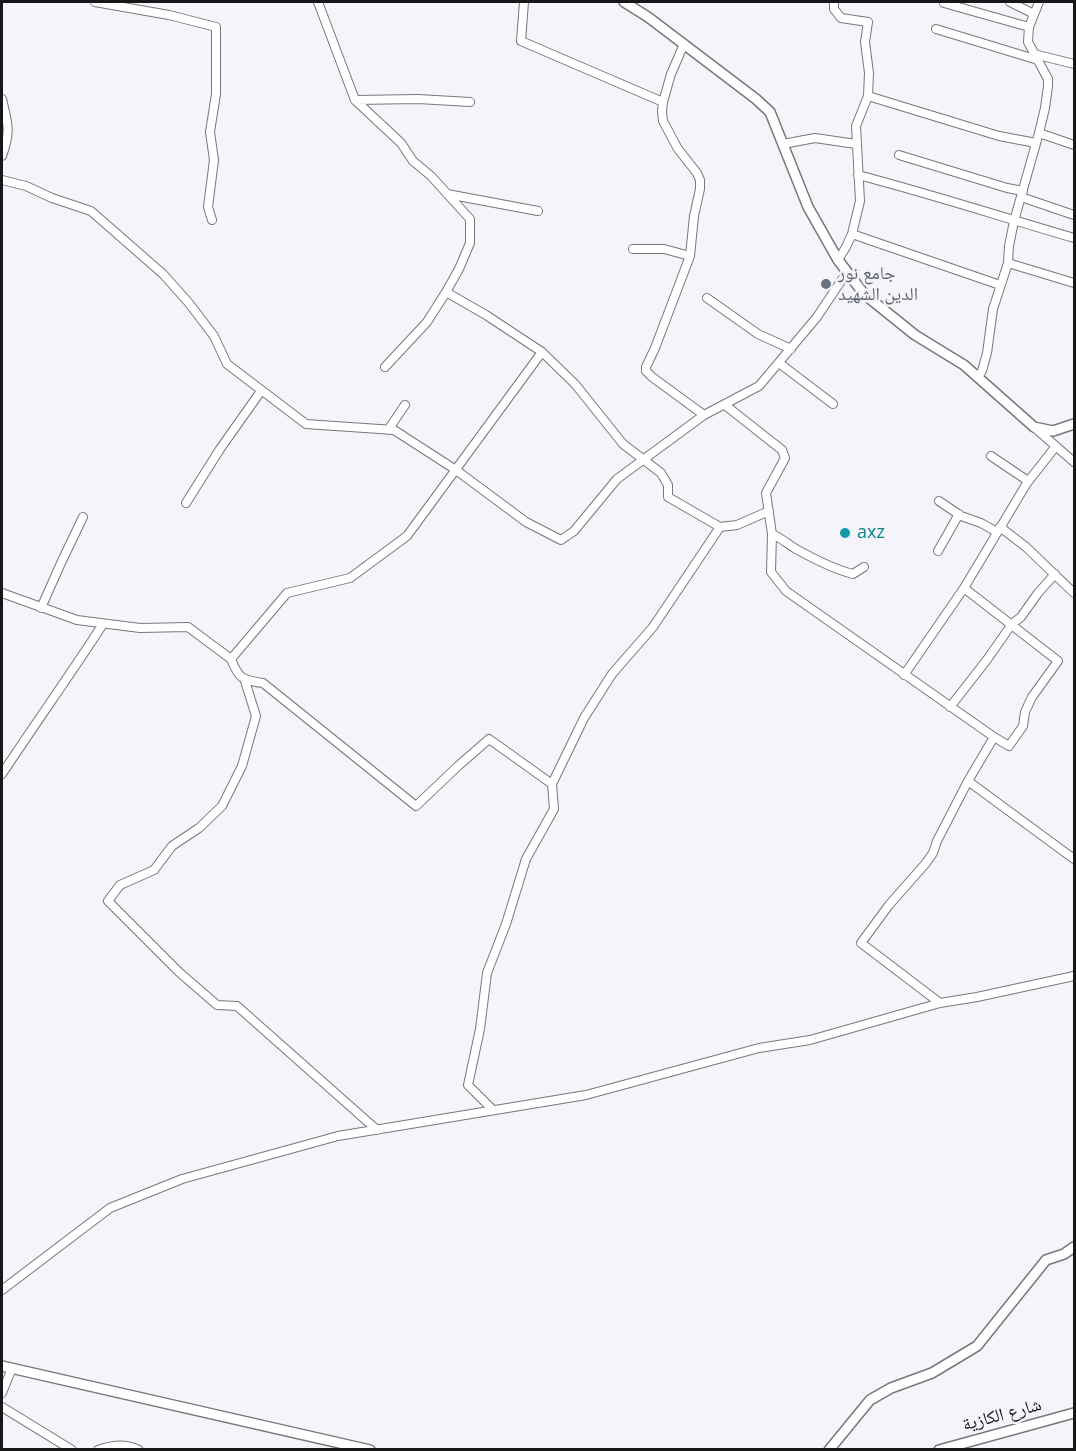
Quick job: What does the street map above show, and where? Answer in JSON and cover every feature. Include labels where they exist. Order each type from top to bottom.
[{"type":"street","points":[[95,2],[169,15],[216,27],[216,94],[210,132],[214,160],[208,207],[212,220]]},
{"type":"street","points":[[318,2],[355,100],[401,142],[413,161],[431,176],[470,219],[470,243],[446,292],[427,322],[384,367]]},
{"type":"street","points":[[524,2],[521,42],[663,102]]},
{"type":"street","points":[[624,2],[684,44],[770,112],[808,207],[838,260],[864,294],[915,335],[964,365],[1074,462]]},
{"type":"street","points":[[834,2],[834,9],[841,18],[868,22],[865,42],[869,73],[868,96],[855,126],[860,201],[852,234],[838,260]]},
{"type":"street","points":[[1010,2],[1034,14]]},
{"type":"street","points":[[978,377],[987,353],[989,332],[1000,285],[1008,263],[1014,221],[1039,133],[1046,97],[1048,79],[1028,42],[1029,27],[1039,2]]},
{"type":"street","points":[[944,3],[1029,27]]},
{"type":"street","points":[[936,29],[1036,57],[1074,64]]},
{"type":"street","points":[[684,44],[671,74],[663,102],[663,121],[678,149],[697,173],[700,189],[694,216],[690,256],[646,371],[704,415]]},
{"type":"street","points":[[868,96],[999,136],[1036,143]]},
{"type":"street","points":[[2,99],[9,128],[8,141],[2,156]]},
{"type":"street","points":[[355,100],[418,99],[470,102]]},
{"type":"street","points":[[1039,133],[1074,145]]},
{"type":"street","points":[[783,144],[815,138],[856,144]]},
{"type":"street","points":[[899,155],[1007,188],[1074,215]]},
{"type":"street","points":[[858,175],[1074,238]]},
{"type":"street","points":[[2,180],[26,186],[52,198],[91,211],[163,274],[214,336],[227,364],[306,423],[394,430],[456,470],[525,522],[561,540],[574,531],[617,479],[704,415],[759,386],[817,317],[847,272]]},
{"type":"street","points":[[447,194],[538,211]]},
{"type":"street","points":[[852,234],[1000,285]]},
{"type":"street","points":[[633,249],[663,249],[690,256]]},
{"type":"street","points":[[1008,263],[1074,283]]},
{"type":"street","points":[[446,292],[542,352],[575,384],[623,444],[661,473],[668,485],[668,497],[720,527],[737,525],[769,511]]},
{"type":"street","points":[[707,298],[758,334],[791,349]]},
{"type":"street","points":[[231,659],[287,593],[350,578],[407,536],[542,352]]},
{"type":"street","points":[[779,363],[833,404]]},
{"type":"street","points":[[186,503],[261,391]]},
{"type":"street","points":[[388,430],[405,405]]},
{"type":"street","points":[[725,405],[782,450],[785,458],[766,493],[772,534],[771,572],[786,591],[1009,746],[1023,726],[1025,712],[1032,697],[1058,661],[964,588]]},
{"type":"street","points":[[1034,427],[1053,430],[1074,424]]},
{"type":"street","points":[[904,675],[964,588],[1028,481],[1056,446]]},
{"type":"street","points":[[991,456],[1028,481]]},
{"type":"street","points":[[939,501],[959,514],[998,530],[1026,547],[1074,593]]},
{"type":"street","points":[[938,551],[959,514]]},
{"type":"street","points":[[42,608],[83,517]]},
{"type":"street","points":[[493,1110],[468,1085],[480,1029],[487,973],[506,924],[526,859],[554,809],[552,784],[584,718],[612,674],[652,627],[720,527]]},
{"type":"street","points":[[772,534],[798,550],[841,571],[853,574],[864,567]]},
{"type":"street","points":[[950,707],[1012,624],[1055,574]]},
{"type":"street","points":[[2,593],[76,620],[140,628],[188,627],[231,659],[236,672],[245,681],[256,716],[242,766],[222,807],[199,828],[172,846],[154,870],[120,885],[108,901],[179,972],[217,1005],[237,1006],[377,1130]]},
{"type":"street","points":[[2,774],[103,624]]},
{"type":"street","points":[[245,681],[262,683],[416,806],[489,739],[552,784]]},
{"type":"street","points":[[940,1003],[861,943],[929,858],[968,781],[994,737]]},
{"type":"street","points":[[968,781],[1074,859]]},
{"type":"street","points":[[2,1290],[110,1208],[182,1179],[338,1136],[586,1095],[759,1048],[810,1040],[940,1003],[1074,976]]},
{"type":"street","points":[[828,1449],[870,1400],[891,1388],[932,1373],[976,1347],[1046,1260],[1064,1254],[1074,1247]]},
{"type":"street","points":[[2,1366],[370,1449]]},
{"type":"street","points":[[2,1393],[12,1368]]},
{"type":"street","points":[[2,1407],[72,1449]]},
{"type":"street","name":"شارع الكازية","points":[[939,1449],[1074,1413]]},
{"type":"street","points":[[98,1449],[113,1445],[139,1449]]},
{"type":"place","name":"جامع نور الدين الشهيد","points":[[826,284]]},
{"type":"place","name":"axz","points":[[845,533]]}]
